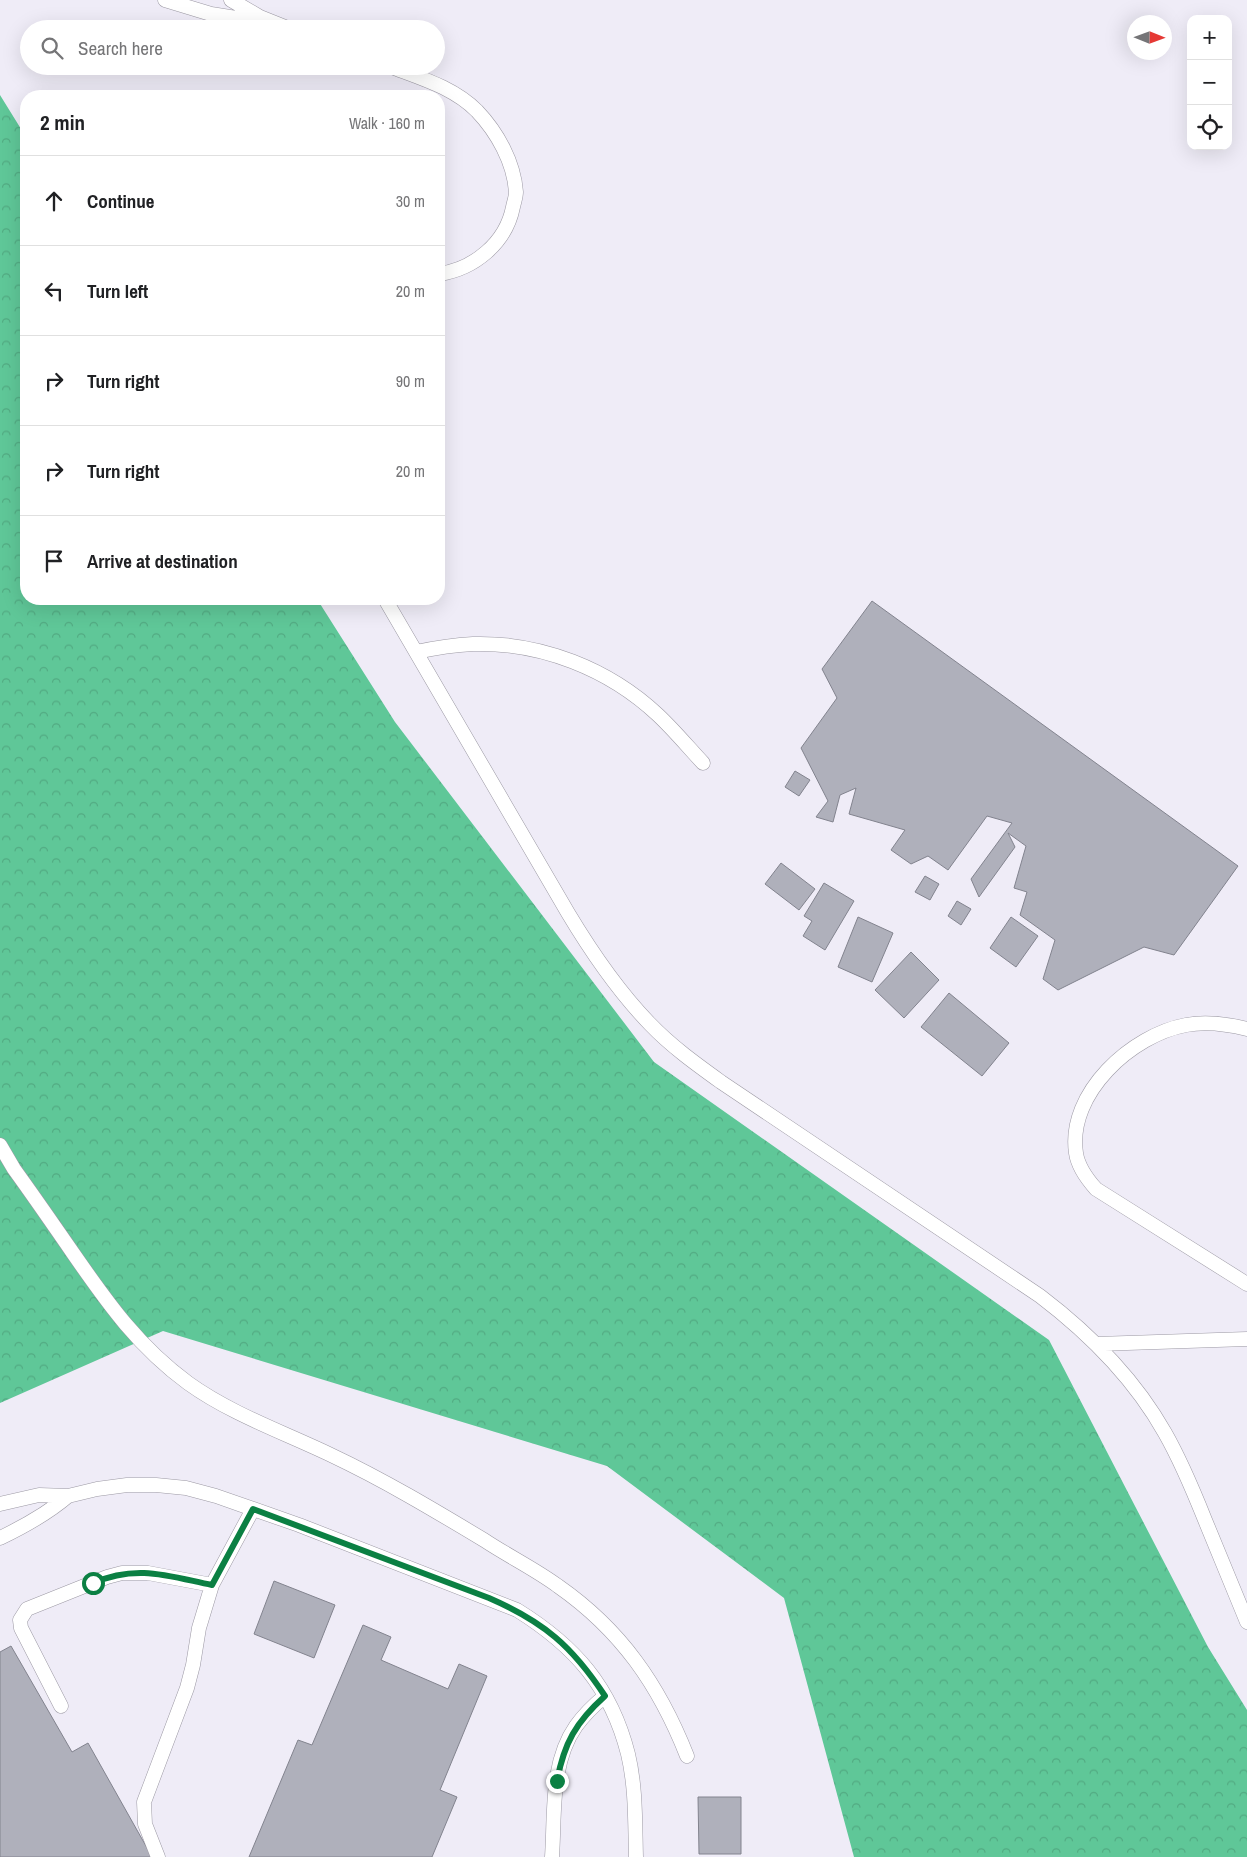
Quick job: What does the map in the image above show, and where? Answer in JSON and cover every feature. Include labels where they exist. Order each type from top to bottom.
[{"type":"lane","points":[[165,0],[228,17],[260,18]]},
{"type":"lane","points":[[230,0],[265,20]]},
{"type":"lane","points":[[413,75],[439,85],[459,96],[476,110],[491,127],[503,147],[516,193],[512,213],[504,232],[492,248],[478,260],[462,268],[445,272]]},
{"type":"lane","points":[[389,605],[592,953],[620,990],[650,1024],[684,1055],[721,1082],[1040,1296],[1070,1319],[1097,1344],[1134,1386],[1165,1433],[1182,1466],[1247,1622]]},
{"type":"lane","points":[[416,652],[464,645],[502,645],[560,657],[595,672],[636,697],[659,716],[703,763]]},
{"type":"lane","points":[[1247,1029],[1209,1022],[1185,1025],[1162,1032],[1140,1042],[1121,1057],[1091,1091],[1082,1110],[1077,1131],[1076,1152],[1086,1179],[1096,1189],[1247,1284]]},
{"type":"lane","points":[[0,1145],[14,1169],[113,1311],[137,1339],[164,1364],[215,1401],[391,1486],[448,1518],[557,1585],[613,1633],[636,1661],[656,1690],[674,1722],[687,1756]]},
{"type":"lane","points":[[1097,1344],[1247,1338]]},
{"type":"lane","points":[[0,1504],[39,1495],[68,1496],[126,1485],[186,1488],[216,1496],[299,1525],[517,1610],[543,1626],[566,1646],[587,1669],[605,1696],[618,1724],[628,1756],[632,1787],[636,1857]]},
{"type":"lane","points":[[0,1538],[32,1522],[68,1496]]},
{"type":"lane","points":[[158,1857],[145,1824],[144,1802],[187,1688],[199,1628],[212,1585],[253,1509]]},
{"type":"lane","points":[[61,1706],[21,1628],[20,1620],[27,1609],[107,1577],[122,1573],[148,1572],[212,1585]]},
{"type":"lane","points":[[552,1857],[557,1781],[563,1753],[575,1727],[589,1710],[605,1696]]},
{"type":"green space","points":[[0,95],[20,127],[20,605],[321,605],[395,722],[654,1062],[1049,1340],[1208,1647],[1247,1710],[1247,1857],[854,1857],[784,1598],[607,1466],[163,1331],[0,1403]]},
{"type":"building","points":[[872,601],[1238,866],[1174,955],[1144,947],[1058,990],[1043,979],[1055,940],[1020,915],[1027,892],[1014,888],[1026,846],[1008,833],[1015,847],[979,897],[971,879],[1012,823],[987,816],[948,870],[928,856],[911,864],[891,850],[905,830],[849,814],[856,788],[840,795],[833,822],[816,817],[828,801],[801,748],[837,698],[822,669]]},
{"type":"building","points":[[795,771],[810,780],[799,796],[785,787]]},
{"type":"building","points":[[781,863],[815,889],[799,910],[765,884]]},
{"type":"building","points":[[925,876],[939,884],[930,900],[915,892]]},
{"type":"building","points":[[824,883],[854,901],[825,950],[803,936],[812,921],[804,916]]},
{"type":"building","points":[[957,901],[971,909],[961,925],[948,916]]},
{"type":"building","points":[[858,917],[893,933],[872,982],[838,967]]},
{"type":"building","points":[[1011,917],[1038,936],[1016,967],[990,948]]},
{"type":"building","points":[[911,952],[939,980],[904,1018],[875,990]]},
{"type":"building","points":[[949,993],[1009,1043],[982,1076],[921,1027]]},
{"type":"building","points":[[274,1581],[335,1605],[314,1658],[254,1634]]},
{"type":"building","points":[[363,1625],[391,1637],[381,1660],[448,1689],[459,1664],[487,1676],[440,1790],[457,1797],[432,1857],[249,1857],[298,1740],[312,1745]]},
{"type":"building","points":[[11,1646],[72,1752],[88,1743],[151,1857],[0,1857],[0,1652]]},
{"type":"building","points":[[698,1797],[741,1797],[741,1854],[699,1854]]},
{"type":"route","points":[[93,1583],[122,1573],[148,1572],[212,1585],[253,1509],[489,1598],[517,1610],[543,1626],[566,1646],[587,1669],[605,1696],[589,1710],[575,1727],[566,1744],[560,1762],[557,1781]]}]
